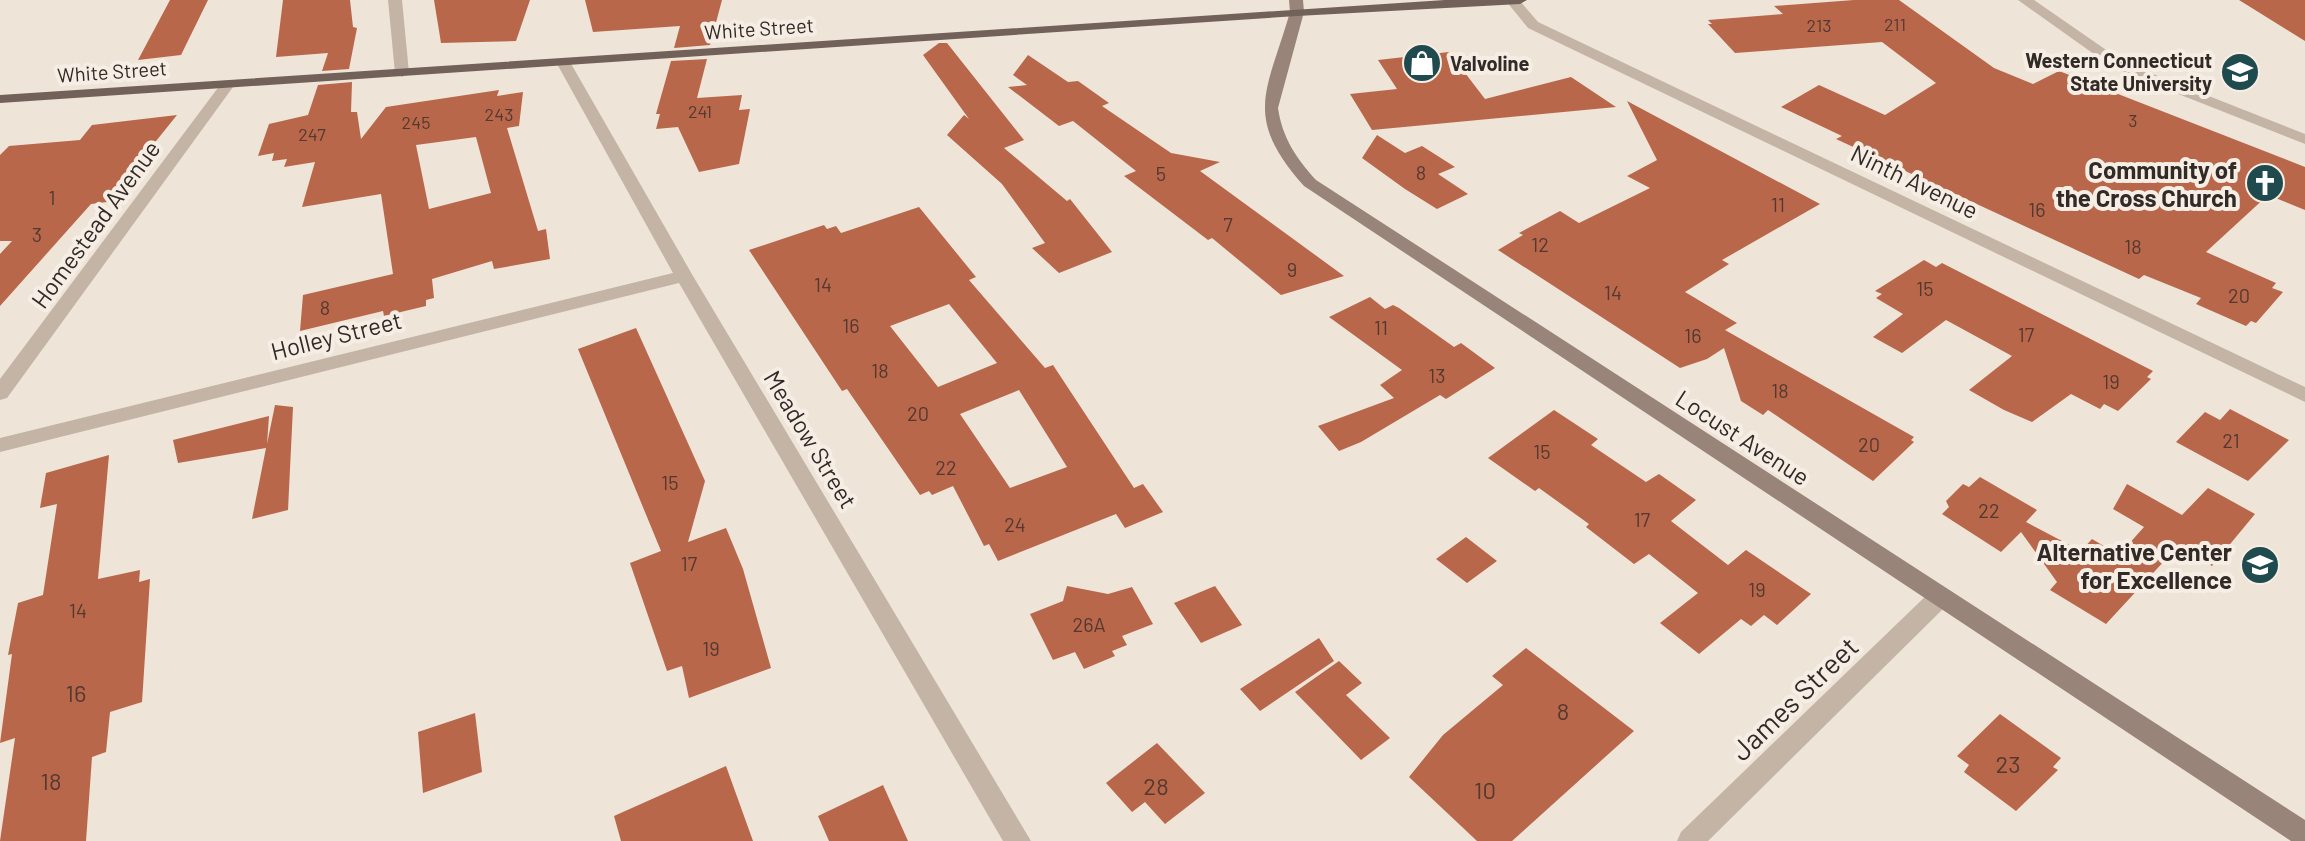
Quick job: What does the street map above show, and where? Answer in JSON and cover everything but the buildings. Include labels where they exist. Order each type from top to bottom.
[{"type":"main road","name":"White Street","points":[[0,99],[563,62],[1296,6],[1520,0]]},
{"type":"street","points":[[395,0],[402,73]]},
{"type":"street","points":[[2025,0],[2120,66],[2305,139]]},
{"type":"street","name":"Ninth Avenue","points":[[1513,1],[1533,25],[2305,395]]},
{"type":"street","name":"Locust Avenue","points":[[1296,6],[1270,108],[1271,123],[1281,145],[1310,183],[2305,835]]},
{"type":"street","name":"Meadow Street","points":[[563,62],[684,276],[1018,841]]},
{"type":"street","name":"Homestead Avenue","points":[[0,393],[228,84]]},
{"type":"street","name":"Holley Street","points":[[0,445],[684,276]]},
{"type":"street","name":"James Street","points":[[1690,841],[1939,598]]},
{"type":"place","name":"Valvoline","points":[[1422,63]]},
{"type":"place","name":"Western Connecticut State University","points":[[2240,72]]},
{"type":"place","name":"Community of the Cross Church","points":[[2265,183]]},
{"type":"place","name":"Alternative Center for Excellence","points":[[2260,565]]}]
